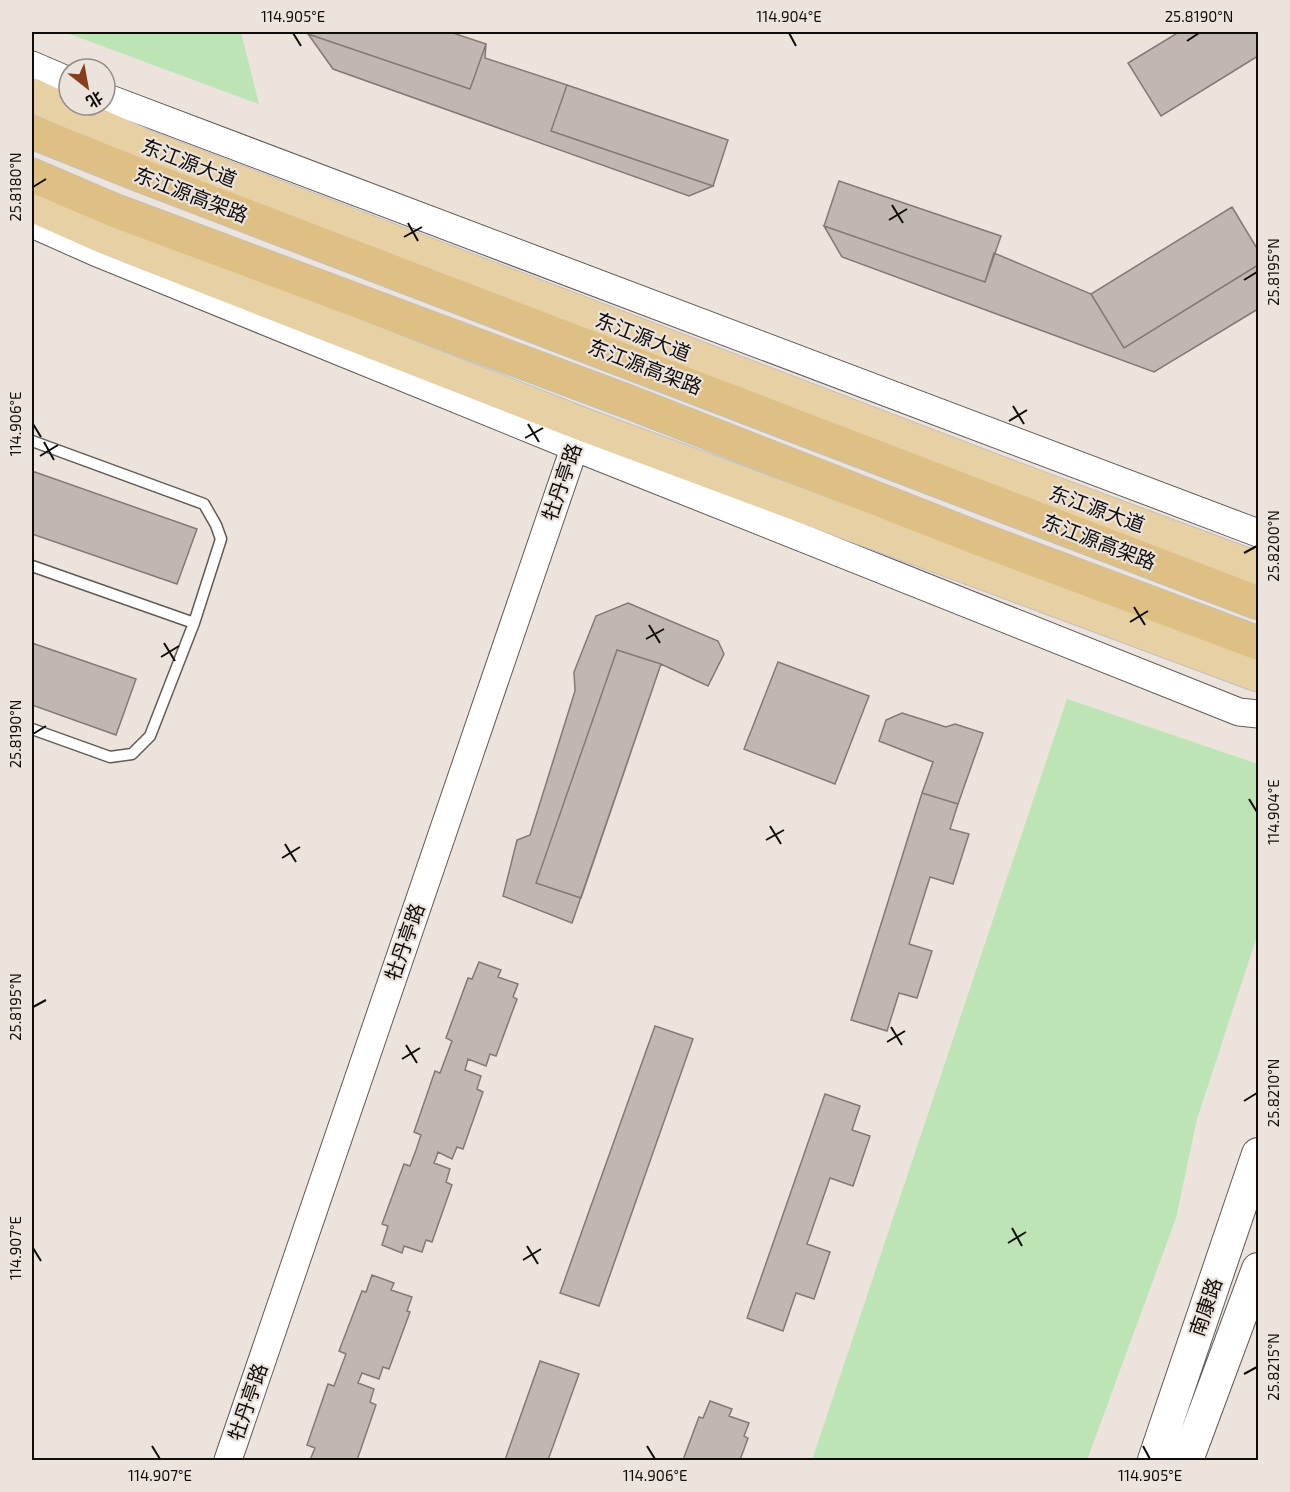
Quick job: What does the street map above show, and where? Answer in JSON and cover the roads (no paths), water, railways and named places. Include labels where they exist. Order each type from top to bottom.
[{"type":"highway","name":"东江源高架路","points":[[32,132],[148,179],[1258,603]]},
{"type":"highway","name":"东江源高架路","points":[[32,175],[116,211],[629,402],[982,540],[1258,643]]},
{"type":"main road","name":"东江源大道","points":[[32,95],[146,147],[1012,478],[1258,568]]},
{"type":"main road","points":[[32,205],[578,436],[1258,675]]},
{"type":"main road","name":"南康路","points":[[1154,1461],[1258,1154]]},
{"type":"main road","name":"南康路","points":[[1187,1461],[1258,1269]]},
{"type":"street","points":[[32,65],[57,76]]},
{"type":"street","points":[[117,102],[1258,533]]},
{"type":"street","points":[[32,224],[95,252],[578,436],[1239,712],[1258,714]]},
{"type":"street","name":"牡丹亭路","points":[[228,1461],[578,436]]},
{"type":"lane","points":[[32,441],[204,504],[216,525],[220,539],[194,623],[150,736],[132,754],[110,757],[32,729]]},
{"type":"lane","points":[[32,566],[194,623]]}]
